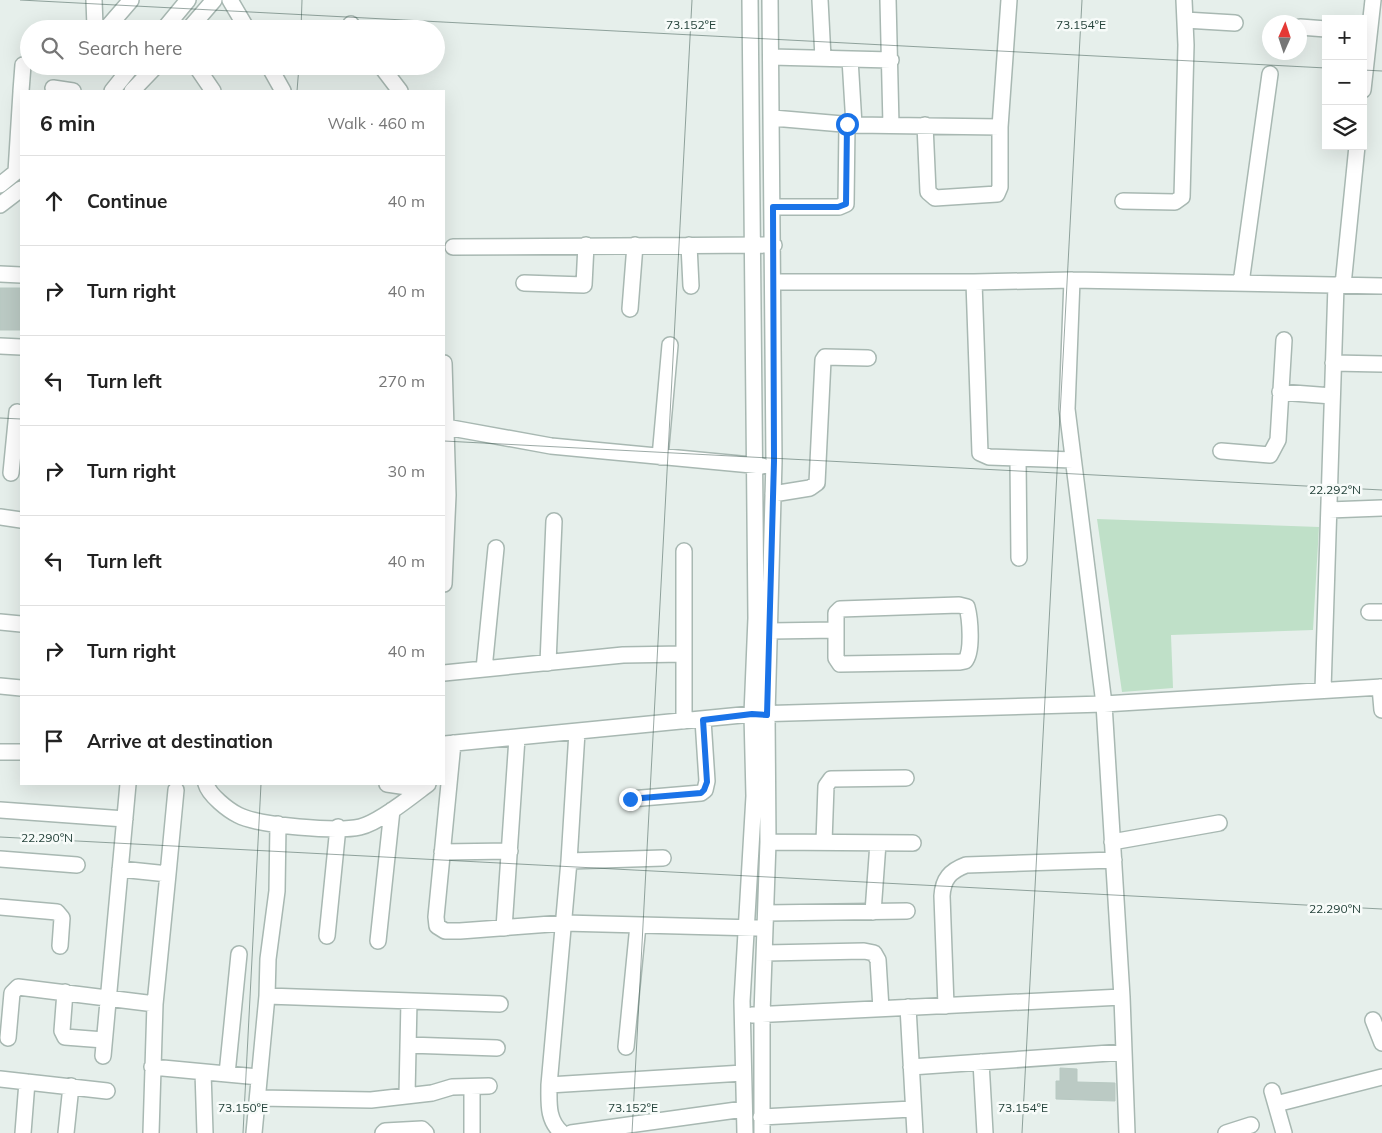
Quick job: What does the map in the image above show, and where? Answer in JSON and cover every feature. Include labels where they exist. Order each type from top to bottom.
[{"type":"street","points":[[93,20],[94,0]]},
{"type":"street","points":[[114,20],[131,0]]},
{"type":"street","points":[[171,20],[188,0]]},
{"type":"street","points":[[197,20],[214,0]]},
{"type":"street","points":[[230,0],[242,20]]},
{"type":"street","points":[[745,1133],[742,1014],[754,796],[752,714],[756,618],[753,466],[750,0]]},
{"type":"street","points":[[762,1133],[762,1014],[768,842],[767,715],[774,494],[774,245],[770,0]]},
{"type":"street","points":[[820,0],[823,58]]},
{"type":"street","points":[[888,0],[891,60],[891,125]]},
{"type":"street","points":[[925,125],[928,192],[936,198],[997,194],[1000,187],[1000,127],[1009,0]]},
{"type":"street","points":[[1123,201],[1175,202],[1182,197],[1184,0]]},
{"type":"street","points":[[1367,28],[1373,0]]},
{"type":"street","points":[[1185,20],[1235,23]]},
{"type":"street","points":[[1307,28],[1322,29]]},
{"type":"street","points":[[771,57],[891,60]]},
{"type":"street","points":[[773,207],[838,207],[846,204],[851,124],[850,59]]},
{"type":"street","points":[[1241,283],[1270,74]]},
{"type":"street","points":[[21,90],[22,75]]},
{"type":"street","points":[[113,90],[125,75]]},
{"type":"street","points":[[133,90],[147,75]]},
{"type":"street","points":[[202,75],[212,90]]},
{"type":"street","points":[[273,75],[282,90]]},
{"type":"street","points":[[388,75],[399,90]]},
{"type":"street","points":[[53,88],[66,90]]},
{"type":"street","points":[[10,175],[20,100]]},
{"type":"street","points":[[772,118],[851,124],[1000,127]]},
{"type":"street","points":[[1323,690],[1333,363],[1339,285],[1356,150]]},
{"type":"street","points":[[0,205],[20,190]]},
{"type":"street","points":[[524,283],[584,285],[586,245]]},
{"type":"street","points":[[630,309],[635,245]]},
{"type":"street","points":[[689,245],[691,286]]},
{"type":"street","points":[[453,247],[774,245]]},
{"type":"street","points":[[0,274],[20,275]]},
{"type":"street","points":[[1072,280],[1066,409],[1104,704],[1122,997],[1127,1133]]},
{"type":"street","points":[[774,282],[1072,280],[1382,286]]},
{"type":"street","points":[[974,282],[978,448],[984,456],[1073,460]]},
{"type":"street","points":[[1221,451],[1270,455],[1278,440],[1284,340]]},
{"type":"street","points":[[0,346],[20,347]]},
{"type":"street","points":[[660,456],[670,346]]},
{"type":"street","points":[[774,494],[810,488],[817,483],[823,360],[825,357],[868,358]]},
{"type":"street","points":[[1333,363],[1382,364]]},
{"type":"street","points":[[1280,392],[1332,396]]},
{"type":"street","points":[[445,395],[448,495],[445,562]]},
{"type":"street","points":[[11,473],[17,412]]},
{"type":"street","points":[[446,427],[552,446],[753,466],[774,466]]},
{"type":"street","points":[[1018,459],[1019,558]]},
{"type":"street","points":[[1329,510],[1382,508]]},
{"type":"street","points":[[0,517],[20,520]]},
{"type":"street","points":[[548,663],[554,521]]},
{"type":"street","points":[[484,669],[496,548]]},
{"type":"street","points":[[684,551],[684,722]]},
{"type":"street","points":[[959,605],[967,607],[970,653],[965,661],[960,662],[840,664],[836,658],[836,630],[836,613],[840,609],[959,605]]},
{"type":"street","points":[[0,622],[20,624]]},
{"type":"street","points":[[770,631],[836,630]]},
{"type":"street","points":[[445,673],[623,655],[684,654]]},
{"type":"street","points":[[0,686],[20,688]]},
{"type":"street","points":[[907,911],[766,920],[747,927],[564,923],[445,931],[437,926],[436,917],[448,745],[752,714],[1104,704],[1381,687],[1382,710]]},
{"type":"street","points":[[630,799],[701,793],[704,790],[707,782],[703,720]]},
{"type":"street","points":[[562,1133],[554,1126],[551,1118],[549,1085],[569,860],[577,732]]},
{"type":"street","points":[[504,928],[517,738]]},
{"type":"street","points":[[0,752],[20,752]]},
{"type":"street","points":[[824,842],[826,786],[831,779],[906,778]]},
{"type":"street","points":[[103,1056],[128,785]]},
{"type":"street","points":[[206,785],[208,791],[239,816],[298,828],[361,827],[392,810],[425,786]]},
{"type":"street","points":[[406,785],[425,786]]},
{"type":"street","points":[[151,1133],[155,1004],[176,790]]},
{"type":"street","points":[[0,810],[125,819]]},
{"type":"street","points":[[378,940],[392,810]]},
{"type":"street","points":[[1112,842],[1219,823]]},
{"type":"street","points":[[254,1133],[259,1098],[268,959],[277,891],[278,824]]},
{"type":"street","points":[[327,936],[338,828]]},
{"type":"street","points":[[768,842],[913,843]]},
{"type":"street","points":[[873,912],[878,843]]},
{"type":"street","points":[[442,852],[510,851]]},
{"type":"street","points":[[569,860],[663,858]]},
{"type":"street","points":[[0,859],[77,865]]},
{"type":"street","points":[[946,1006],[942,896],[943,884],[948,875],[966,865],[1114,860]]},
{"type":"street","points":[[120,869],[168,874]]},
{"type":"street","points":[[0,908],[57,912],[62,918],[60,946]]},
{"type":"street","points":[[626,1046],[638,926]]},
{"type":"street","points":[[765,953],[864,950],[874,953],[878,960],[881,1009]]},
{"type":"street","points":[[227,1074],[239,954]]},
{"type":"street","points":[[8,1038],[12,993],[18,987],[155,1004]]},
{"type":"street","points":[[64,992],[62,1031],[65,1037],[104,1040]]},
{"type":"street","points":[[267,996],[500,1004]]},
{"type":"street","points":[[742,1014],[1122,997]]},
{"type":"street","points":[[407,1095],[409,1001]]},
{"type":"street","points":[[908,1008],[912,1110],[915,1133]]},
{"type":"street","points":[[1373,1020],[1382,1043]]},
{"type":"street","points":[[408,1045],[497,1048]]},
{"type":"street","points":[[911,1067],[1124,1052]]},
{"type":"street","points":[[981,1062],[985,1133]]},
{"type":"street","points":[[152,1067],[259,1077]]},
{"type":"street","points":[[203,1072],[205,1133]]},
{"type":"street","points":[[549,1085],[743,1072]]},
{"type":"street","points":[[1284,1133],[1274,1098],[1382,1077]]},
{"type":"street","points":[[0,1079],[107,1090]]},
{"type":"street","points":[[23,1133],[27,1082]]},
{"type":"street","points":[[66,1133],[72,1086]]},
{"type":"street","points":[[259,1098],[371,1100],[432,1093],[452,1087],[489,1086]]},
{"type":"street","points":[[472,1087],[472,1133]]},
{"type":"street","points":[[571,1133],[744,1109]]},
{"type":"street","points":[[761,1117],[912,1110]]},
{"type":"street","points":[[1226,1133],[1251,1125]]},
{"type":"street","points":[[385,1132],[422,1129],[426,1133]]},
{"type":"green space","points":[[1097,519],[1319,527],[1313,630],[1171,635],[1173,688],[1122,692]]},
{"type":"building","points":[[0,288],[20,288],[20,330],[0,330]]},
{"type":"building","points":[[1060,1068],[1077,1069],[1077,1082],[1115,1083],[1115,1101],[1056,1099],[1056,1081],[1060,1081]]},
{"type":"route","points":[[630,799],[701,793],[707,782],[703,720],[752,714],[767,715],[774,461],[773,207],[838,207],[846,204],[848,200],[847,124]]}]
